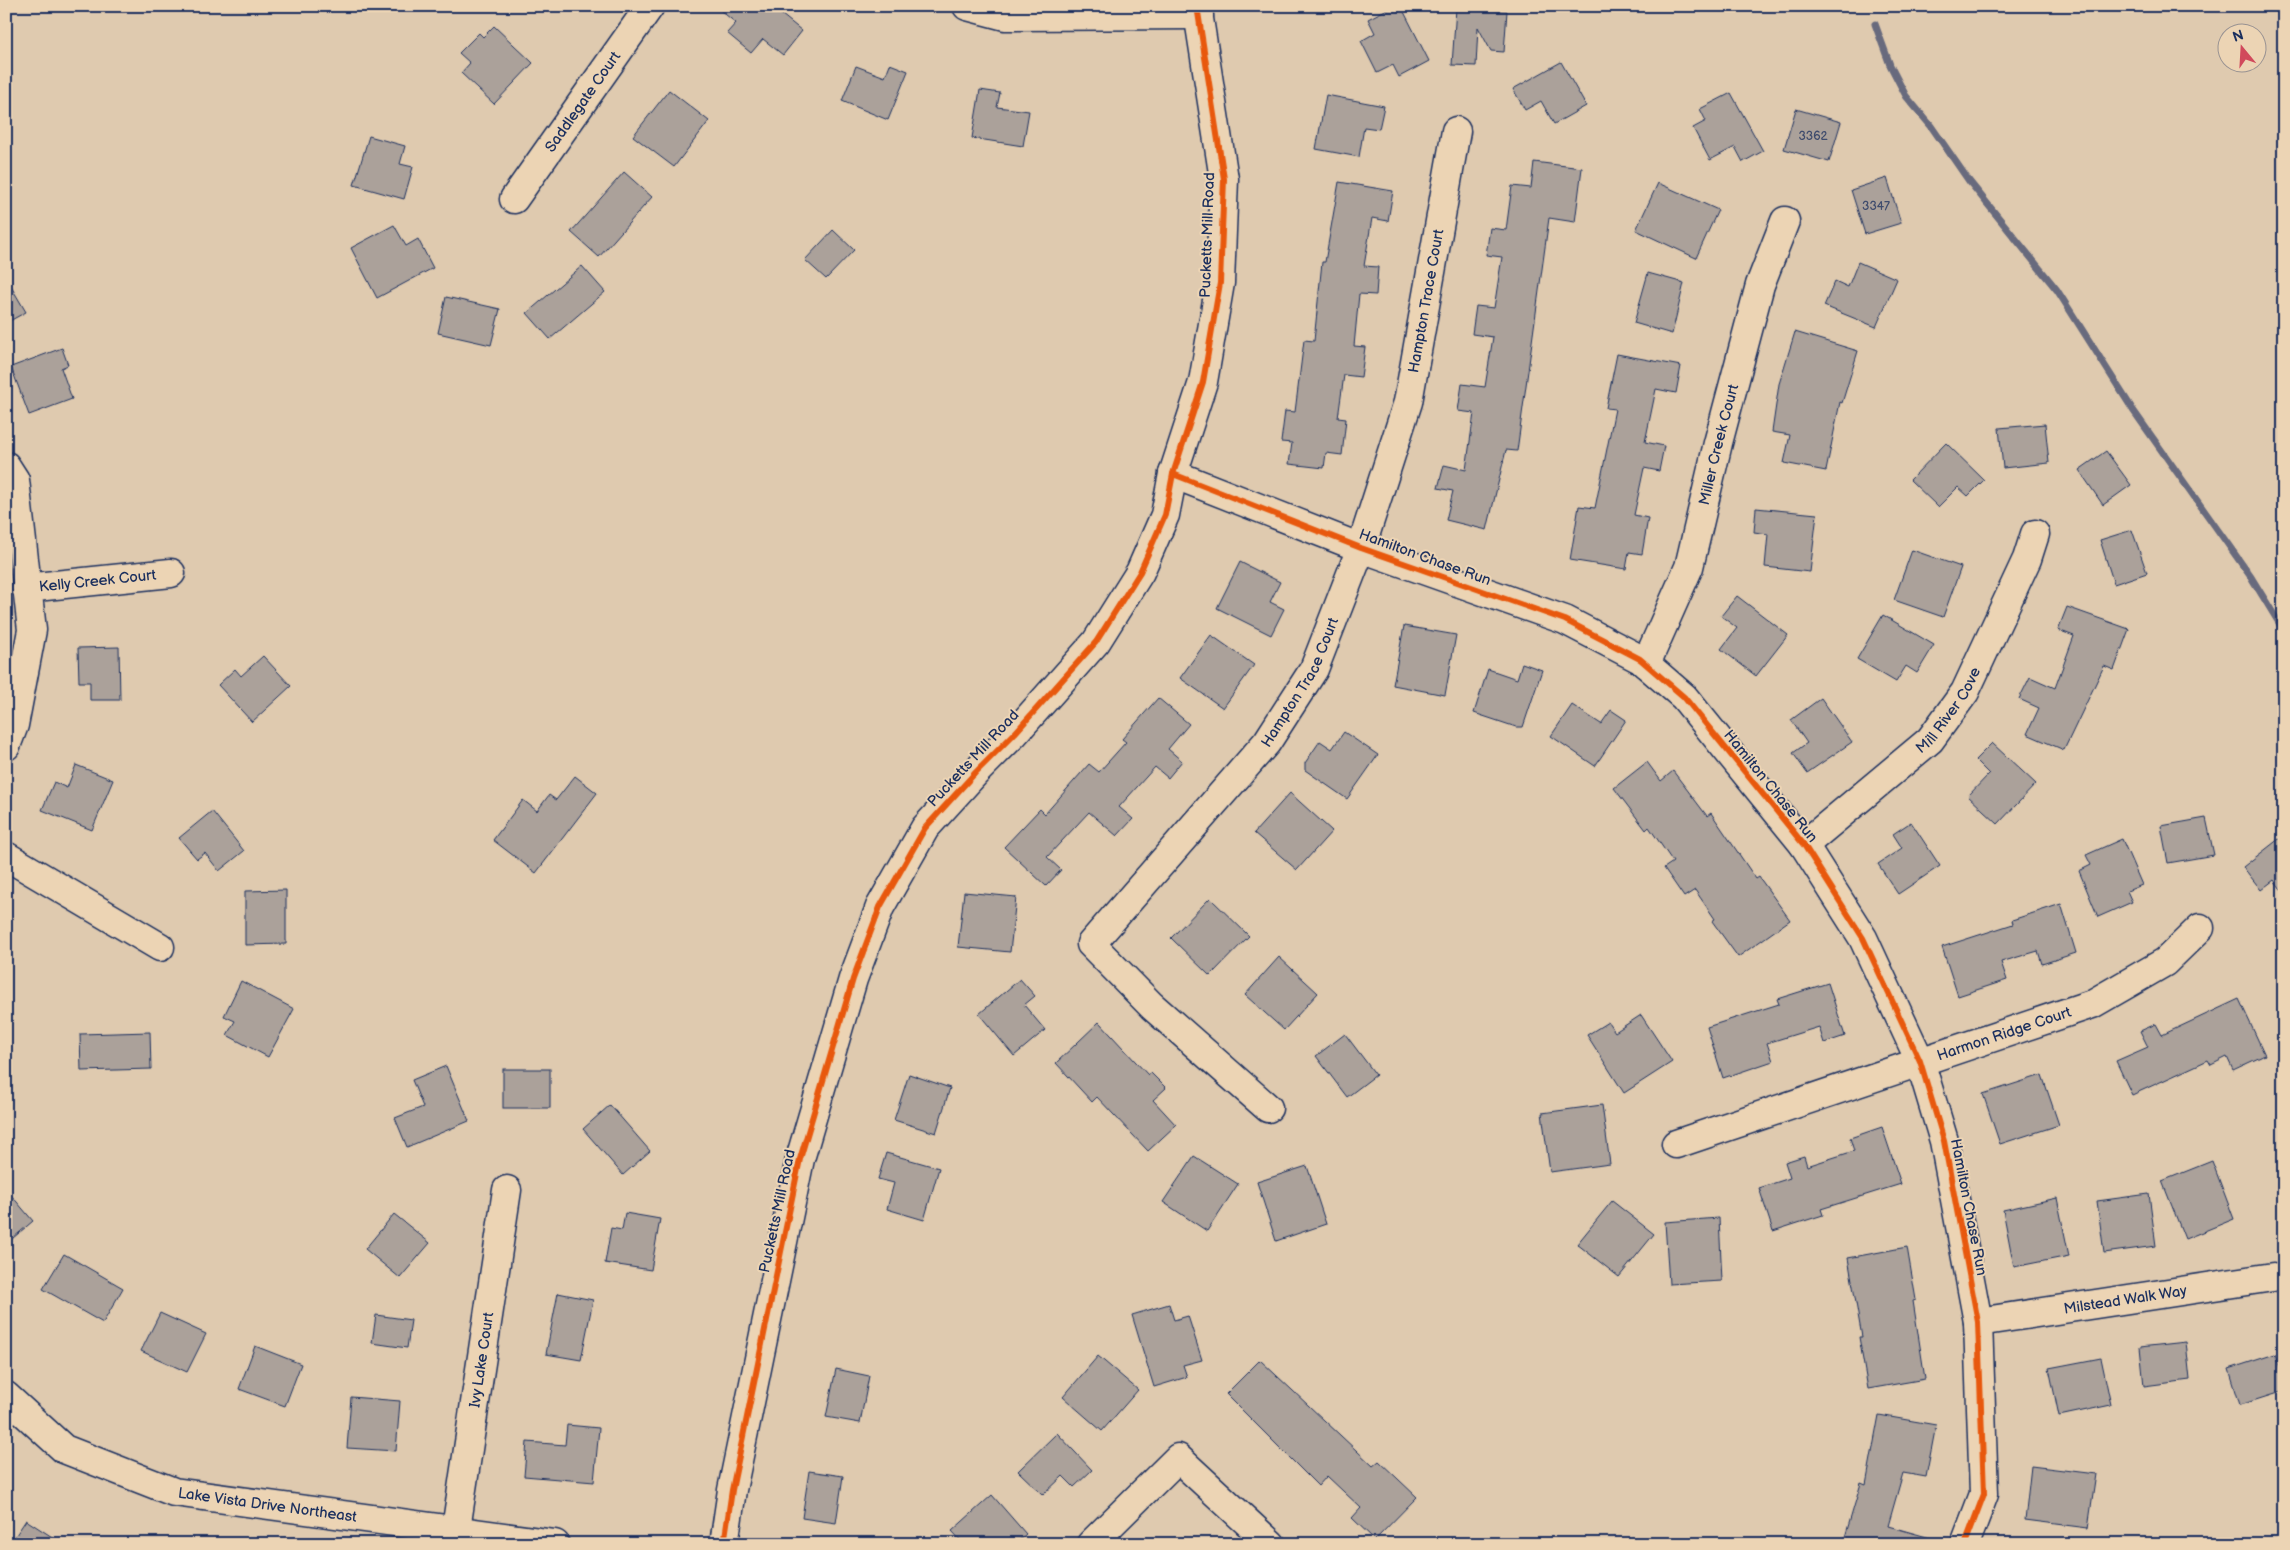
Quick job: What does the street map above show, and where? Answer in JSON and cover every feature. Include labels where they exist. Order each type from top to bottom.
[{"type":"street","name":"Saddlegate Court","points":[[514,199],[650,6]]},
{"type":"street","points":[[967,6],[1005,16],[1198,10]]},
{"type":"street","name":"Pucketts Mill Road","points":[[724,1544],[732,1490],[800,1159],[853,979],[880,907],[924,828],[1015,733],[1096,642],[1140,572],[1165,515],[1172,474],[1203,382],[1220,283],[1224,179],[1198,10]]},
{"type":"street","name":"Hampton Trace Court","points":[[1268,1108],[1152,1006],[1091,944],[1267,742],[1314,669],[1361,548],[1408,402],[1456,131]]},
{"type":"street","name":"Miller Creek Court","points":[[1646,664],[1689,567],[1718,443],[1760,285],[1785,221]]},
{"type":"street","points":[[6,466],[15,480],[32,630],[14,725],[6,746]]},
{"type":"street","name":"Hamilton Chase Run","points":[[1172,474],[1361,548],[1565,620],[1646,664],[1684,697],[1804,845],[1863,938],[1920,1061],[1944,1142],[1978,1322],[1984,1494],[1965,1544]]},
{"type":"street","name":"Mill River Cove","points":[[1804,845],[1930,740],[1964,692],[2027,559],[2035,534]]},
{"type":"street","name":"Kelly Creek Court","points":[[26,588],[171,573]]},
{"type":"street","points":[[6,856],[160,947]]},
{"type":"street","name":"Harmon Ridge Court","points":[[1676,1144],[2092,1004],[2165,962],[2200,928]]},
{"type":"street","name":"Ivy Lake Court","points":[[456,1529],[507,1190]]},
{"type":"street","name":"Milstead Walk Way","points":[[1978,1322],[2273,1277]]},
{"type":"street","name":"Lake Vista Drive Northeast","points":[[6,1396],[64,1449],[174,1492],[555,1544]]},
{"type":"street","points":[[1090,1544],[1178,1458],[1271,1544]]},
{"type":"building","points":[[715,6],[771,6],[802,31],[783,55],[763,39],[751,53],[727,33],[736,23]]},
{"type":"building","points":[[1393,6],[1401,6],[1429,61],[1399,77],[1393,65],[1377,73],[1361,41],[1375,33],[1368,19]]},
{"type":"building","points":[[1456,8],[1507,11],[1504,52],[1491,51],[1478,27],[1476,66],[1452,65]]},
{"type":"building","points":[[494,26],[533,63],[494,104],[461,73],[470,63],[459,53],[479,33],[483,37]]},
{"type":"building","points":[[1561,62],[1586,106],[1554,124],[1541,101],[1525,110],[1513,89]]},
{"type":"building","points":[[890,64],[908,71],[888,120],[842,101],[856,66],[885,77]]},
{"type":"building","points":[[669,90],[709,121],[674,167],[633,136]]},
{"type":"building","points":[[980,90],[1000,93],[997,107],[1029,111],[1023,146],[972,138]]},
{"type":"building","points":[[1731,93],[1763,151],[1743,162],[1735,147],[1710,160],[1693,128],[1706,121],[1700,109]]},
{"type":"building","points":[[1326,95],[1384,106],[1379,129],[1364,127],[1359,157],[1316,149]]},
{"type":"building","points":[[1796,109],[1841,122],[1829,162],[1784,149]]},
{"type":"building","points":[[369,136],[405,146],[400,164],[413,167],[404,199],[354,185]]},
{"type":"building","points":[[1534,162],[1582,168],[1575,222],[1549,218],[1517,451],[1506,450],[1487,530],[1446,520],[1453,491],[1438,488],[1444,465],[1466,470],[1474,413],[1458,411],[1462,384],[1485,387],[1493,337],[1472,334],[1476,306],[1494,308],[1502,257],[1486,255],[1490,228],[1506,230],[1512,186],[1531,188]]},
{"type":"building","points":[[624,172],[652,197],[599,257],[571,232]]},
{"type":"building","points":[[1887,178],[1901,223],[1865,234],[1851,190]]},
{"type":"building","points":[[1339,182],[1393,191],[1388,221],[1372,218],[1364,266],[1378,267],[1376,295],[1359,294],[1354,346],[1365,347],[1361,377],[1344,375],[1338,418],[1346,419],[1342,455],[1326,453],[1324,468],[1289,464],[1292,443],[1281,442],[1285,411],[1295,412],[1304,340],[1314,341],[1322,262],[1325,262]]},
{"type":"building","points":[[1658,183],[1718,210],[1696,258],[1636,230]]},
{"type":"building","points":[[394,225],[406,246],[418,239],[433,268],[377,298],[351,248]]},
{"type":"building","points":[[833,230],[854,250],[826,279],[805,260]]},
{"type":"building","points":[[1858,262],[1897,279],[1876,327],[1824,306],[1835,281],[1848,287]]},
{"type":"building","points":[[582,266],[605,292],[550,339],[527,313]]},
{"type":"building","points":[[1648,273],[1684,283],[1672,334],[1634,323]]},
{"type":"building","points":[[6,278],[26,312],[6,323]]},
{"type":"building","points":[[446,297],[500,309],[491,345],[438,333]]},
{"type":"building","points":[[1795,332],[1858,351],[1842,403],[1840,402],[1826,471],[1784,463],[1790,435],[1772,432],[1779,384]]},
{"type":"building","points":[[62,348],[68,365],[61,368],[72,399],[29,415],[11,367]]},
{"type":"building","points":[[1617,354],[1681,366],[1676,393],[1656,389],[1645,442],[1664,446],[1659,471],[1644,468],[1634,515],[1648,518],[1642,554],[1629,552],[1626,569],[1570,560],[1579,506],[1595,508],[1615,409],[1606,408]]},
{"type":"building","points":[[2045,424],[2049,463],[2003,468],[1999,428]]},
{"type":"building","points":[[1946,443],[1984,480],[1968,496],[1958,487],[1938,507],[1910,480]]},
{"type":"building","points":[[2106,451],[2131,485],[2103,505],[2079,470]]},
{"type":"building","points":[[1756,508],[1817,514],[1810,572],[1765,567],[1768,534],[1754,532]]},
{"type":"building","points":[[2132,530],[2147,573],[2114,584],[2100,540]]},
{"type":"building","points":[[1912,550],[1961,567],[1943,617],[1894,600]]},
{"type":"building","points":[[1240,562],[1280,582],[1270,602],[1284,609],[1271,635],[1217,608]]},
{"type":"building","points":[[1737,596],[1788,635],[1756,676],[1721,649],[1737,628],[1721,616]]},
{"type":"building","points":[[2067,607],[2129,629],[2114,670],[2104,666],[2064,750],[2027,734],[2039,708],[2019,699],[2030,677],[2055,688],[2074,636],[2058,630]]},
{"type":"building","points":[[1883,615],[1934,645],[1917,673],[1906,666],[1896,682],[1857,659]]},
{"type":"building","points":[[1404,626],[1456,635],[1445,695],[1393,685]]},
{"type":"building","points":[[1211,635],[1254,665],[1223,708],[1180,678]]},
{"type":"building","points":[[119,647],[120,700],[90,700],[90,682],[79,682],[78,648]]},
{"type":"building","points":[[263,656],[291,686],[252,722],[218,685],[235,669],[241,676]]},
{"type":"building","points":[[1522,663],[1542,670],[1523,727],[1516,727],[1474,713],[1488,669],[1517,679]]},
{"type":"building","points":[[1158,698],[1189,724],[1168,749],[1182,761],[1168,778],[1155,767],[1119,807],[1133,819],[1117,836],[1089,812],[1047,857],[1061,870],[1046,886],[1004,847],[1040,809],[1045,814],[1089,764],[1099,772],[1126,742],[1122,739]]},
{"type":"building","points":[[1821,698],[1852,742],[1807,773],[1793,753],[1807,743],[1791,720]]},
{"type":"building","points":[[1572,705],[1601,724],[1611,710],[1626,720],[1595,766],[1551,736]]},
{"type":"building","points":[[1344,732],[1378,755],[1347,799],[1305,770],[1305,763],[1320,741],[1332,749]]},
{"type":"building","points":[[1992,743],[2036,784],[1998,824],[1968,796],[1989,774],[1975,760]]},
{"type":"building","points":[[1647,762],[1661,781],[1673,771],[1707,816],[1711,813],[1756,879],[1759,877],[1790,920],[1738,957],[1712,921],[1715,919],[1695,890],[1684,897],[1664,868],[1673,862],[1649,827],[1646,830],[1614,788]]},
{"type":"building","points":[[76,765],[113,780],[92,830],[42,810],[54,782],[67,788]]},
{"type":"building","points":[[575,776],[597,793],[536,873],[493,840],[523,800],[537,811],[549,795],[556,800]]},
{"type":"building","points":[[1290,793],[1332,831],[1297,870],[1254,833]]},
{"type":"building","points":[[212,811],[244,851],[219,871],[205,853],[197,859],[179,838]]},
{"type":"building","points":[[2206,818],[2214,855],[2168,863],[2161,826]]},
{"type":"building","points":[[1911,822],[1940,866],[1898,894],[1878,864],[1902,848],[1893,834]]},
{"type":"building","points":[[2284,835],[2284,893],[2274,880],[2261,890],[2243,867]]},
{"type":"building","points":[[2122,839],[2142,885],[2127,891],[2132,902],[2098,917],[2079,871],[2091,865],[2086,855]]},
{"type":"building","points":[[286,890],[286,944],[245,945],[245,891]]},
{"type":"building","points":[[964,892],[1016,897],[1010,952],[958,947]]},
{"type":"building","points":[[1210,898],[1249,936],[1210,976],[1171,938]]},
{"type":"building","points":[[2061,904],[2076,953],[2042,964],[2038,951],[2001,962],[2007,980],[1958,996],[1942,947],[2013,924],[2012,920]]},
{"type":"building","points":[[1279,957],[1318,993],[1284,1030],[1245,995]]},
{"type":"building","points":[[1020,979],[1035,996],[1024,1005],[1045,1030],[1014,1056],[979,1014]]},
{"type":"building","points":[[241,981],[294,1009],[268,1057],[227,1035],[235,1021],[224,1016]]},
{"type":"building","points":[[1828,983],[1845,1036],[1824,1043],[1819,1027],[1767,1043],[1773,1061],[1723,1078],[1707,1027],[1779,1004],[1777,999]]},
{"type":"building","points":[[2239,999],[2265,1055],[2233,1070],[2227,1057],[2211,1065],[2208,1060],[2132,1095],[2116,1061],[2148,1047],[2140,1031],[2156,1024],[2162,1035]]},
{"type":"building","points":[[1641,1015],[1672,1062],[1624,1093],[1587,1035],[1608,1022],[1615,1032]]},
{"type":"building","points":[[1099,1022],[1148,1075],[1151,1073],[1166,1088],[1153,1100],[1176,1125],[1148,1151],[1097,1097],[1092,1102],[1056,1063]]},
{"type":"building","points":[[150,1032],[151,1069],[81,1071],[80,1034]]},
{"type":"building","points":[[1345,1034],[1376,1075],[1347,1097],[1316,1056]]},
{"type":"building","points":[[446,1066],[469,1121],[407,1147],[395,1118],[423,1107],[412,1080]]},
{"type":"building","points":[[503,1069],[550,1069],[550,1108],[503,1108]]},
{"type":"building","points":[[909,1074],[950,1088],[936,1133],[894,1120]]},
{"type":"building","points":[[2042,1075],[2059,1125],[2000,1144],[1983,1094]]},
{"type":"building","points":[[610,1105],[650,1151],[623,1175],[583,1129]]},
{"type":"building","points":[[1602,1105],[1610,1164],[1550,1172],[1542,1113]]},
{"type":"building","points":[[1882,1127],[1901,1184],[1821,1209],[1823,1215],[1773,1231],[1759,1188],[1790,1178],[1785,1162],[1804,1156],[1807,1166],[1854,1151],[1850,1138]]},
{"type":"building","points":[[886,1153],[939,1168],[924,1220],[887,1209],[894,1183],[878,1179]]},
{"type":"building","points":[[1194,1156],[1238,1184],[1207,1231],[1163,1202]]},
{"type":"building","points":[[2212,1161],[2234,1219],[2185,1239],[2162,1181]]},
{"type":"building","points":[[1307,1166],[1326,1224],[1276,1241],[1257,1182]]},
{"type":"building","points":[[6,1189],[33,1221],[6,1244]]},
{"type":"building","points":[[2149,1194],[2156,1246],[2104,1253],[2097,1201]]},
{"type":"building","points":[[2057,1198],[2069,1256],[2014,1267],[2003,1210]]},
{"type":"building","points":[[1612,1201],[1654,1234],[1619,1277],[1577,1244]]},
{"type":"building","points":[[625,1213],[660,1219],[651,1270],[605,1263],[611,1228],[622,1230]]},
{"type":"building","points":[[394,1214],[430,1243],[400,1278],[365,1249]]},
{"type":"building","points":[[1719,1218],[1722,1281],[1669,1284],[1665,1222]]},
{"type":"building","points":[[1907,1247],[1916,1300],[1913,1301],[1925,1379],[1868,1389],[1859,1337],[1862,1337],[1848,1258]]},
{"type":"building","points":[[64,1254],[123,1288],[103,1323],[43,1289]]},
{"type":"building","points":[[558,1293],[593,1300],[581,1360],[546,1354]]},
{"type":"building","points":[[1169,1304],[1174,1320],[1188,1316],[1202,1360],[1183,1365],[1187,1377],[1154,1387],[1132,1315]]},
{"type":"building","points":[[160,1313],[206,1334],[187,1372],[141,1351]]},
{"type":"building","points":[[376,1315],[411,1320],[407,1348],[372,1343]]},
{"type":"building","points":[[2186,1342],[2190,1380],[2144,1386],[2140,1347]]},
{"type":"building","points":[[255,1346],[301,1364],[285,1406],[239,1389]]},
{"type":"building","points":[[2275,1354],[2284,1380],[2284,1391],[2240,1405],[2229,1369]]},
{"type":"building","points":[[1098,1356],[1138,1390],[1102,1431],[1063,1397]]},
{"type":"building","points":[[2101,1358],[2111,1405],[2059,1416],[2049,1368]]},
{"type":"building","points":[[1260,1360],[1373,1466],[1379,1461],[1417,1497],[1375,1540],[1352,1518],[1361,1508],[1327,1476],[1318,1486],[1226,1394]]},
{"type":"building","points":[[836,1369],[869,1376],[860,1423],[826,1417]]},
{"type":"building","points":[[351,1397],[400,1401],[396,1451],[347,1448]]},
{"type":"building","points":[[1879,1415],[1936,1425],[1926,1477],[1903,1473],[1888,1526],[1934,1539],[1933,1544],[1843,1544],[1861,1483],[1866,1485]]},
{"type":"building","points":[[567,1425],[599,1428],[594,1482],[524,1476],[527,1442],[565,1445]]},
{"type":"building","points":[[1057,1433],[1092,1470],[1074,1487],[1063,1476],[1043,1495],[1018,1471]]},
{"type":"building","points":[[2031,1466],[2096,1474],[2088,1528],[2025,1520]]},
{"type":"building","points":[[809,1471],[843,1476],[836,1523],[802,1518]]},
{"type":"building","points":[[992,1495],[1026,1534],[1015,1544],[964,1544],[952,1531]]},
{"type":"building","points":[[26,1520],[63,1544],[10,1544]]},
{"type":"waterway","points":[[1875,24],[1890,65],[1906,96],[1931,126],[1969,181],[2057,290],[2133,410],[2251,577],[2284,631]]},
{"type":"cycle path","points":[[724,1544],[732,1490],[800,1159],[853,979],[880,907],[925,828],[1015,733],[1096,642],[1140,572],[1165,515],[1173,474],[1203,382],[1220,283],[1224,179],[1197,6]]},
{"type":"cycle path","points":[[1173,474],[1361,548],[1565,620],[1640,659],[1684,697],[1804,845],[1863,938],[1920,1061],[1944,1141],[1978,1322],[1984,1494],[1965,1544]]}]
